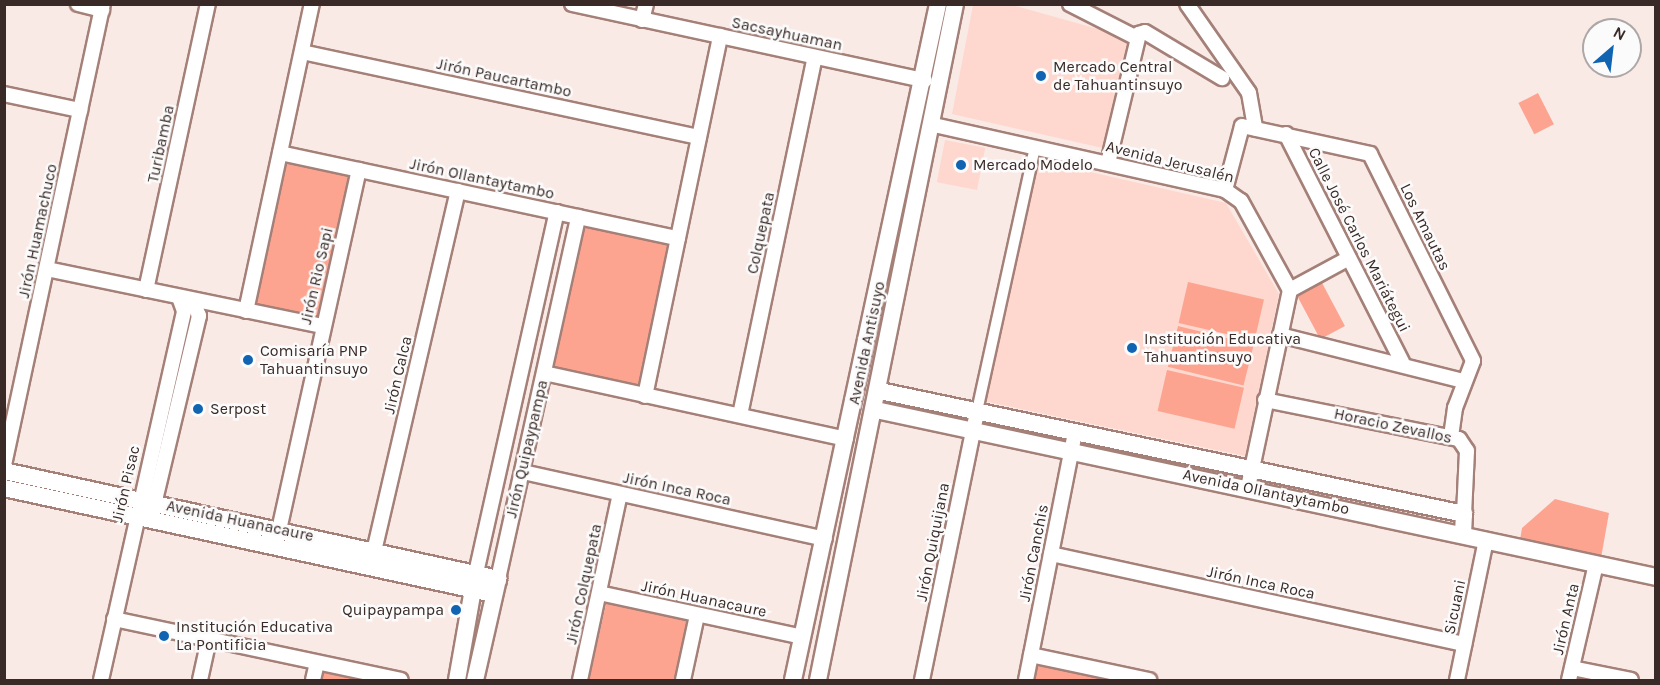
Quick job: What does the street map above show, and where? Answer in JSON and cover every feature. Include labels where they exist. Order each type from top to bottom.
[{"type":"street","points":[[78,4],[102,7]]},
{"type":"street","name":"Turibamba","points":[[146,290],[208,4]]},
{"type":"street","points":[[246,311],[312,4]]},
{"type":"street","name":"Sacsayhuaman","points":[[572,4],[925,80]]},
{"type":"street","points":[[642,20],[646,4]]},
{"type":"street","name":"Avenida Antisuyo","points":[[793,681],[925,80],[938,4]]},
{"type":"street","name":"Avenida Antisuyo","points":[[818,681],[880,391],[934,124],[955,4]]},
{"type":"street","points":[[1070,4],[1141,35],[1222,78]]},
{"type":"street","points":[[1187,4],[1249,93],[1248,127],[1225,190]]},
{"type":"street","name":"Jirón Huamachuco","points":[[4,465],[102,7]]},
{"type":"street","points":[[1108,164],[1141,35]]},
{"type":"street","points":[[645,396],[720,36]]},
{"type":"street","name":"Jirón Paucartambo","points":[[302,52],[699,137]]},
{"type":"street","name":"Colquepata","points":[[740,415],[815,57]]},
{"type":"street","points":[[4,94],[80,110]]},
{"type":"street","name":"Avenida Jerusalén","points":[[934,124],[1225,190],[1241,201],[1290,290]]},
{"type":"street","name":"Los Amautas","points":[[1248,127],[1370,154],[1473,361],[1463,381],[1451,437]]},
{"type":"street","name":"Calle José Carlos Mariátegui","points":[[1286,134],[1402,362]]},
{"type":"street","points":[[977,411],[1035,147]]},
{"type":"street","name":"Jirón Ollantaytambo","points":[[280,153],[678,238]]},
{"type":"street","name":"Jirón Rio Sapi","points":[[279,530],[358,170]]},
{"type":"street","name":"Jirón Calca","points":[[373,558],[458,191]]},
{"type":"street","points":[[457,681],[475,581],[557,212]]},
{"type":"street","name":"Jirón Quipaypampa","points":[[475,681],[578,217]]},
{"type":"street","points":[[1248,487],[1290,290],[1349,258]]},
{"type":"street","points":[[47,269],[322,326]]},
{"type":"street","name":"Jirón Pisac","points":[[101,681],[114,619],[199,316],[186,298]]},
{"type":"street","points":[[1280,335],[1402,362],[1463,381]]},
{"type":"street","points":[[544,373],[846,439]]},
{"type":"street","name":"Avenida Ollantaytambo","points":[[880,391],[1464,514]]},
{"type":"street","name":"Horacio Zevallos","points":[[1265,400],[1451,437],[1467,451],[1462,535]]},
{"type":"street","name":"Avenida Ollantaytambo","points":[[876,410],[1248,487],[1656,577]]},
{"type":"street","name":"Jirón Quiquijana","points":[[922,681],[977,411]]},
{"type":"street","name":"Jirón Canchis","points":[[1026,681],[1075,432]]},
{"type":"street","name":"Avenida Huanacaure","points":[[4,471],[145,509],[496,586]]},
{"type":"street","name":"Jirón Inca Roca","points":[[523,472],[825,539]]},
{"type":"street","name":"Avenida Huanacaure","points":[[4,488],[279,530],[373,558]]},
{"type":"street","name":"Jirón Colquepata","points":[[580,681],[620,494]]},
{"type":"street","name":"Sicuani","points":[[1456,681],[1486,540]]},
{"type":"street","name":"Jirón Inca Roca","points":[[1051,554],[1464,644]]},
{"type":"street","name":"Jirón Anta","points":[[1570,674],[1596,564]]},
{"type":"street","name":"Jirón Huanacaure","points":[[599,593],[802,637]]},
{"type":"street","points":[[683,681],[697,615]]},
{"type":"street","points":[[114,619],[401,681]]},
{"type":"street","points":[[200,681],[209,639]]},
{"type":"street","points":[[1031,655],[1131,679],[1149,681]]},
{"type":"street","points":[[313,681],[317,663]]},
{"type":"street","points":[[1570,674],[1631,681]]},
{"type":"shaded area","name":"Mercado Central de Tahuantinsuyo","points":[[973,5],[1012,5],[1130,38],[1107,149],[952,114]]},
{"type":"shaded area","points":[[1538,93],[1554,124],[1534,134],[1518,103]]},
{"type":"shaded area","name":"Mercado Modelo","points":[[945,140],[985,148],[977,190],[937,182]]},
{"type":"shaded area","points":[[283,159],[353,175],[319,322],[249,306]]},
{"type":"shaded area","name":"Institución Educativa Tahuantinsuyo","points":[[1038,160],[1226,203],[1279,294],[1245,456],[983,401]]},
{"type":"shaded area","points":[[582,224],[670,243],[639,387],[551,369]]},
{"type":"shaded area","points":[[1321,281],[1345,326],[1320,339],[1296,294]]},
{"type":"shaded area","points":[[1188,282],[1264,300],[1255,340],[1179,323]]},
{"type":"shaded area","points":[[1178,326],[1254,345],[1244,386],[1168,367]]},
{"type":"shaded area","points":[[1167,370],[1244,388],[1235,429],[1158,411]]},
{"type":"shaded area","points":[[1555,499],[1609,513],[1601,558],[1520,540],[1522,528]]},
{"type":"shaded area","points":[[607,600],[692,618],[679,680],[589,680]]},
{"type":"shaded area","points":[[1033,659],[1127,680],[1029,680]]},
{"type":"shaded area","points":[[323,670],[373,680],[320,680]]},
{"type":"place","name":"Mercado Central de Tahuantinsuyo","points":[[1041,76]]},
{"type":"place","name":"Mercado Modelo","points":[[961,165]]},
{"type":"place","name":"Institución Educativa Tahuantinsuyo","points":[[1132,348]]},
{"type":"place","name":"Comisaría PNP Tahuantinsuyo","points":[[248,360]]},
{"type":"place","name":"Serpost","points":[[198,409]]},
{"type":"place","name":"Quipaypampa","points":[[456,610]]},
{"type":"place","name":"Institución Educativa La Pontificia","points":[[164,636]]}]
